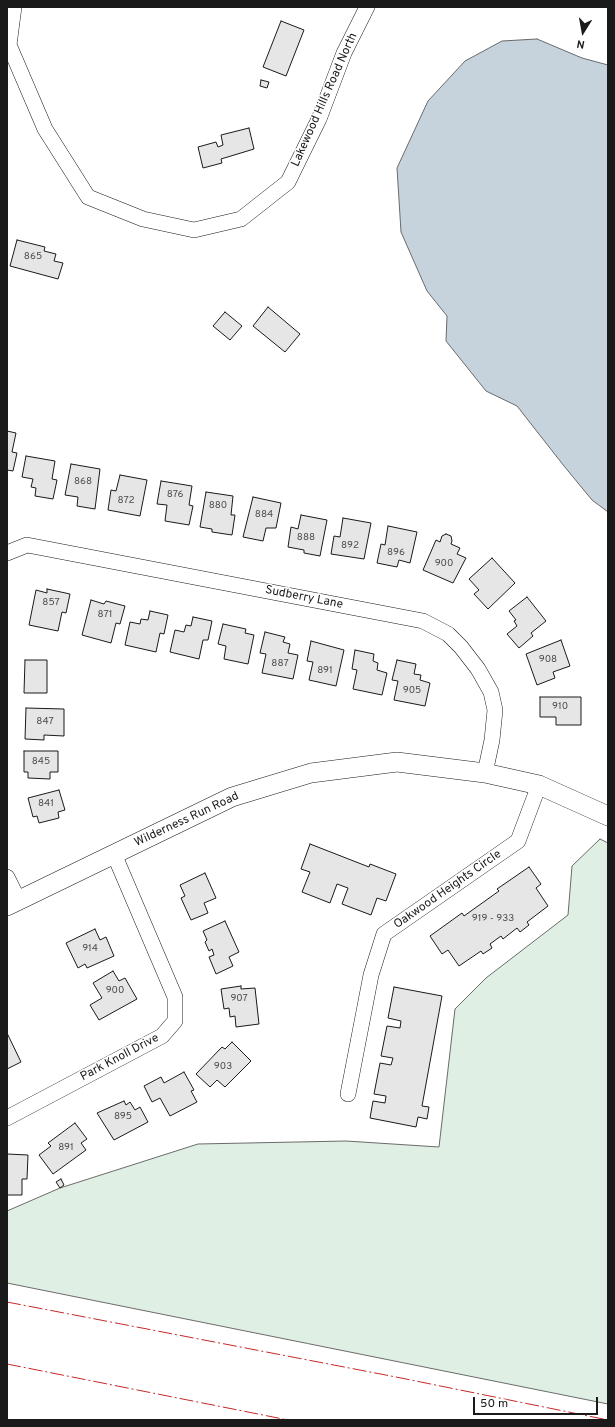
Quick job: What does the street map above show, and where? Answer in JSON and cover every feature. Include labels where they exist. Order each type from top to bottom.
[{"type":"street","name":"Lakewood Hills Road North","points":[[14,7],[9,45],[45,129],[88,197],[143,219],[194,230],[241,219],[288,182],[319,119],[344,53],[367,7]]},
{"type":"street","name":"Sudberry Lane","points":[[7,553],[27,545],[423,621],[448,634],[461,647],[478,669],[491,692],[495,710],[492,740],[485,773]]},
{"type":"street","name":"Wilderness Run Road","points":[[13,903],[232,797],[311,773],[397,762],[485,773],[539,785],[608,816]]},
{"type":"street","name":"Oakwood Heights Circle","points":[[348,1094],[371,975],[384,934],[518,841],[539,785]]},
{"type":"street","name":"Park Knoll Drive","points":[[7,1118],[162,1036],[175,1021],[175,997],[114,854]]},
{"type":"street","points":[[7,877],[13,903]]},
{"type":"green space","points":[[600,839],[608,843],[608,1404],[7,1283],[7,1211],[60,1188],[198,1144],[346,1141],[439,1147],[455,1009],[486,978],[568,915],[572,866]]},
{"type":"shaded area","points":[[537,39],[582,58],[608,65],[608,512],[592,500],[517,406],[486,391],[446,341],[447,316],[427,291],[401,232],[397,168],[428,101],[465,61],[502,41]]},
{"type":"building","points":[[281,21],[304,30],[286,76],[263,67]]},
{"type":"building","points":[[261,80],[269,82],[267,88],[260,86]]},
{"type":"building","points":[[249,128],[254,149],[221,159],[222,163],[203,168],[198,147],[216,142],[218,147],[223,145],[221,135]]},
{"type":"building","points":[[17,240],[45,247],[44,251],[56,254],[54,261],[63,263],[58,279],[10,266]]},
{"type":"building","points":[[268,307],[300,334],[285,352],[253,326]]},
{"type":"building","points":[[225,312],[242,326],[230,340],[213,326]]},
{"type":"building","points":[[7,431],[16,433],[12,452],[17,453],[13,471],[7,470]]},
{"type":"building","points":[[26,456],[55,461],[52,479],[57,480],[53,499],[35,496],[36,488],[31,487],[33,479],[22,477]]},
{"type":"building","points":[[71,464],[100,469],[95,509],[77,506],[78,497],[65,495]]},
{"type":"building","points":[[120,475],[147,480],[140,516],[108,510],[111,490],[116,491]]},
{"type":"building","points":[[161,481],[192,486],[189,505],[193,506],[189,525],[165,521],[167,505],[157,504]]},
{"type":"building","points":[[206,492],[233,496],[231,515],[235,515],[232,535],[212,532],[212,529],[200,527]]},
{"type":"building","points":[[253,497],[281,503],[276,528],[266,528],[263,541],[243,537]]},
{"type":"building","points":[[301,515],[327,520],[320,556],[304,553],[304,550],[288,547],[291,527],[298,529]]},
{"type":"building","points":[[343,518],[371,523],[364,559],[331,554],[334,536],[340,537]]},
{"type":"building","points":[[388,526],[417,532],[410,563],[399,560],[397,567],[377,563],[381,544],[385,545]]},
{"type":"building","points":[[446,534],[451,536],[451,544],[460,548],[457,554],[466,558],[453,583],[423,570],[436,540],[440,542],[442,536]]},
{"type":"building","points":[[492,558],[515,583],[488,609],[474,594],[479,590],[469,579]]},
{"type":"building","points":[[47,589],[70,594],[66,613],[62,612],[58,631],[29,625],[36,590],[47,593]]},
{"type":"building","points":[[527,597],[546,621],[531,633],[533,636],[519,648],[507,634],[517,626],[514,621],[516,620],[509,611]]},
{"type":"building","points":[[91,600],[104,604],[106,601],[125,606],[120,624],[116,623],[111,643],[82,635]]},
{"type":"building","points":[[150,611],[168,615],[164,634],[160,633],[156,652],[125,645],[130,622],[140,624],[141,619],[148,620]]},
{"type":"building","points":[[193,617],[212,621],[208,640],[203,640],[199,659],[170,652],[175,630],[184,632],[186,625],[191,626]]},
{"type":"building","points":[[223,624],[246,629],[245,633],[254,635],[248,664],[224,659],[226,646],[218,644]]},
{"type":"building","points":[[265,632],[285,637],[283,642],[290,644],[288,653],[298,655],[293,679],[262,673],[266,654],[260,653]]},
{"type":"building","points":[[561,640],[570,666],[553,672],[555,678],[537,685],[526,654]]},
{"type":"building","points":[[311,641],[344,650],[336,686],[309,680],[313,662],[307,661]]},
{"type":"building","points":[[355,650],[374,654],[373,661],[378,663],[377,670],[387,673],[382,695],[353,689],[357,670],[352,669]]},
{"type":"building","points":[[25,660],[47,660],[47,693],[24,693]]},
{"type":"building","points":[[397,660],[416,664],[414,674],[421,675],[420,680],[430,683],[425,706],[394,700],[398,681],[392,680]]},
{"type":"building","points":[[540,697],[581,697],[581,725],[556,725],[556,717],[540,717]]},
{"type":"building","points":[[26,708],[64,709],[64,736],[44,735],[44,740],[25,739]]},
{"type":"building","points":[[24,751],[58,751],[58,772],[50,772],[50,779],[28,778],[28,772],[24,772]]},
{"type":"building","points":[[59,790],[65,810],[58,812],[59,818],[39,823],[37,816],[33,817],[28,798]]},
{"type":"building","points":[[310,844],[369,867],[370,864],[396,874],[386,901],[377,898],[371,915],[342,904],[348,888],[337,884],[330,903],[302,892],[310,872],[301,869]]},
{"type":"building","points":[[529,867],[541,884],[536,888],[548,906],[527,922],[529,925],[520,932],[517,928],[503,939],[501,936],[490,944],[492,948],[483,954],[481,951],[459,966],[448,950],[442,954],[430,936],[462,913],[464,916],[499,891],[497,889]]},
{"type":"building","points":[[205,873],[216,898],[204,903],[208,913],[191,920],[181,898],[185,896],[180,885]]},
{"type":"building","points":[[225,921],[239,952],[229,957],[233,966],[216,974],[209,957],[214,955],[212,949],[209,951],[205,942],[207,940],[203,931]]},
{"type":"building","points":[[95,929],[100,940],[106,937],[114,956],[87,968],[85,964],[78,968],[66,943]]},
{"type":"building","points":[[113,971],[119,981],[125,978],[137,999],[99,1020],[90,1005],[102,998],[93,983]]},
{"type":"building","points":[[241,986],[241,989],[255,988],[259,1024],[236,1027],[235,1016],[230,1017],[229,1008],[224,1009],[221,989]]},
{"type":"building","points":[[394,987],[442,996],[422,1106],[429,1107],[427,1119],[418,1117],[416,1127],[370,1118],[373,1101],[385,1103],[386,1096],[374,1094],[380,1063],[391,1065],[393,1058],[381,1056],[387,1026],[400,1028],[401,1021],[388,1018]]},
{"type":"building","points":[[7,1033],[21,1062],[7,1069]]},
{"type":"building","points":[[232,1042],[251,1061],[225,1087],[217,1080],[210,1087],[196,1074],[222,1047],[225,1049]]},
{"type":"building","points":[[184,1072],[194,1090],[191,1091],[197,1102],[170,1116],[160,1098],[152,1102],[144,1086],[161,1077],[164,1083]]},
{"type":"building","points":[[124,1101],[126,1105],[130,1102],[135,1110],[140,1107],[148,1122],[114,1140],[97,1113]]},
{"type":"building","points":[[75,1123],[87,1139],[81,1143],[86,1150],[53,1174],[39,1155],[51,1146],[48,1143]]},
{"type":"building","points":[[7,1154],[28,1155],[27,1179],[22,1179],[22,1195],[7,1195]]},
{"type":"building","points":[[61,1179],[64,1185],[60,1188],[56,1182]]},
{"type":"power","points":[[7,1302],[396,1377],[608,1420]]},
{"type":"power","points":[[7,1364],[288,1420]]}]
